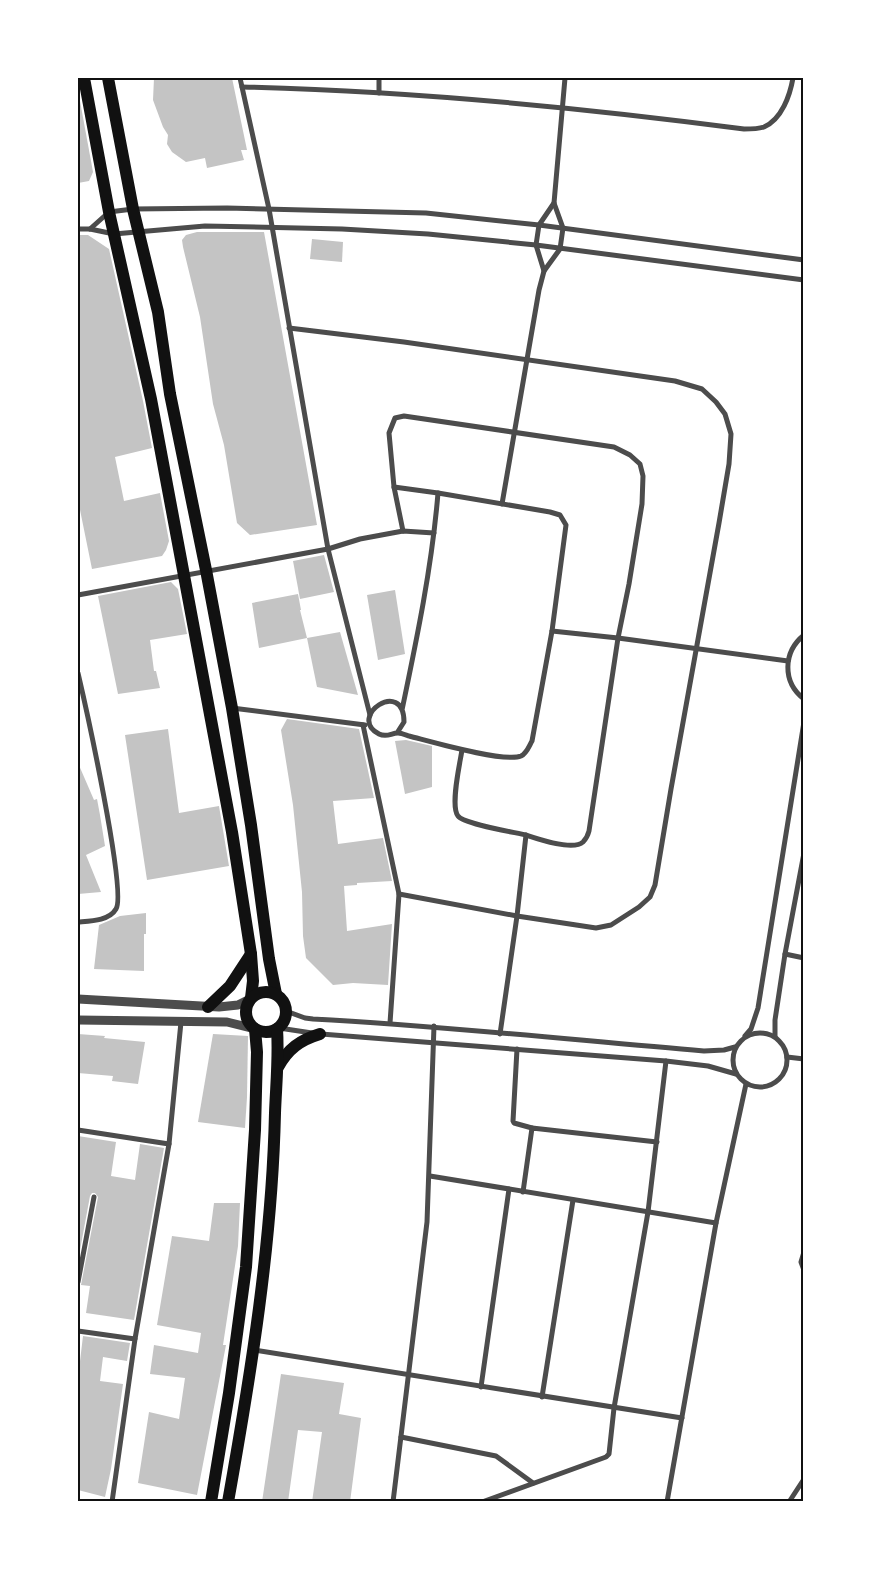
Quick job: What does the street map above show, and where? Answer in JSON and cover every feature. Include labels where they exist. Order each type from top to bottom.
[{"type":"main road","points":[[84,78],[109,212],[151,399],[232,832],[251,954],[253,981],[251,999],[246,1015],[249,1023],[255,1029],[266,1032],[278,1029],[283,1024],[286,1011],[285,1004],[276,994],[270,969],[251,825],[232,708],[170,394],[158,312],[133,209],[108,78]]},
{"type":"main road","points":[[208,1007],[230,986],[251,954]]},
{"type":"main road","points":[[251,999],[263,992],[276,994]]},
{"type":"main road","points":[[210,1502],[229,1393],[246,1267],[255,1130],[257,1052],[255,1029]]},
{"type":"main road","points":[[228,1502],[254,1350],[267,1256],[274,1157],[278,1029]]},
{"type":"main road","points":[[277,1069],[282,1059],[294,1045],[320,1034]]},
{"type":"street","points":[[240,78],[268,209],[328,549],[372,726],[375,731],[386,736],[397,733],[462,750],[514,757],[521,756],[527,751],[532,740],[552,631],[565,536],[566,525],[564,519],[560,515],[550,512],[394,486]]},
{"type":"street","points":[[379,78],[379,93]]},
{"type":"street","points":[[502,504],[526,360],[544,271],[560,249],[563,228],[554,204],[565,78]]},
{"type":"street","points":[[242,87],[330,89],[562,107],[744,129],[764,127],[774,120],[784,109],[793,78]]},
{"type":"street","points":[[544,271],[536,245],[539,225],[554,204]]},
{"type":"street","points":[[90,228],[109,212],[133,209],[268,209],[426,213],[539,225],[804,260]]},
{"type":"street","points":[[78,228],[90,228],[114,234],[205,226],[342,228],[428,234],[536,245],[804,280]]},
{"type":"street","points":[[289,328],[404,342],[675,381],[702,389],[716,402],[725,414],[731,434],[729,464],[655,885],[650,897],[611,925],[596,928],[517,916],[399,894]]},
{"type":"street","points":[[403,531],[394,486],[389,433],[395,418],[404,416],[614,447],[630,455],[640,464],[643,476],[642,504],[618,638],[589,832],[584,841],[577,845],[559,844],[470,823],[458,817],[455,811],[462,750]]},
{"type":"street","points":[[397,733],[404,722],[402,710],[418,634],[434,533],[438,493]]},
{"type":"street","points":[[78,595],[328,549],[360,539],[403,531],[434,533]]},
{"type":"street","points":[[552,631],[788,661]]},
{"type":"street","points":[[804,635],[791,650],[788,661],[788,673],[791,684],[804,699]]},
{"type":"street","points":[[78,673],[103,790],[118,881],[118,900],[117,909],[110,915],[102,919],[78,922]]},
{"type":"street","points":[[370,715],[380,702],[388,701],[396,704],[402,710]]},
{"type":"street","points":[[232,708],[372,726]]},
{"type":"street","points":[[286,1011],[312,1019],[434,1026],[500,1034],[704,1051],[724,1050],[735,1047],[751,1029],[758,1008],[804,722]]},
{"type":"street","points":[[363,725],[399,894],[390,1023]]},
{"type":"street","points":[[500,1034],[517,916],[526,835]]},
{"type":"street","points":[[774,1036],[785,954],[803,854]]},
{"type":"street","points":[[785,954],[804,958]]},
{"type":"street","points":[[78,999],[208,1007],[232,1006],[251,999]]},
{"type":"street","points":[[78,1020],[227,1022],[255,1029]]},
{"type":"street","points":[[112,1502],[135,1339],[168,1144],[181,1022]]},
{"type":"street","points":[[393,1502],[427,1222],[434,1026]]},
{"type":"street","points":[[278,1029],[320,1034],[666,1061],[708,1066],[736,1074]]},
{"type":"street","points":[[735,1047],[732,1061],[736,1074],[746,1084],[760,1087],[773,1084],[784,1074],[787,1057],[784,1047],[774,1036],[760,1032],[746,1036]]},
{"type":"street","points":[[517,1050],[514,1123],[532,1128],[656,1142]]},
{"type":"street","points":[[787,1057],[804,1059]]},
{"type":"street","points":[[482,1502],[606,1457],[609,1454],[614,1408],[648,1212],[666,1061]]},
{"type":"street","points":[[666,1502],[716,1223],[746,1084]]},
{"type":"street","points":[[523,1192],[532,1128]]},
{"type":"street","points":[[78,1130],[168,1144]]},
{"type":"street","points":[[430,1176],[716,1223]]},
{"type":"street","points":[[481,1387],[509,1189]]},
{"type":"street","points":[[78,1282],[78,1269],[94,1196]]},
{"type":"street","points":[[542,1397],[573,1200]]},
{"type":"street","points":[[804,1252],[800,1265],[804,1270]]},
{"type":"street","points":[[78,1331],[135,1339]]},
{"type":"street","points":[[254,1350],[682,1418]]},
{"type":"street","points":[[401,1437],[496,1456],[533,1483]]},
{"type":"street","points":[[789,1502],[804,1479]]},
{"type":"building","points":[[154,78],[232,78],[247,150],[241,150],[244,160],[207,168],[205,158],[186,162],[172,152],[167,144],[168,135],[153,100]]},
{"type":"building","points":[[78,101],[80,101],[93,172],[89,181],[78,183]]},
{"type":"building","points":[[197,232],[264,232],[317,525],[250,535],[237,523],[224,445],[213,404],[200,317],[182,240],[186,235]]},
{"type":"building","points":[[78,235],[88,235],[109,249],[152,448],[115,457],[124,501],[160,493],[169,541],[162,556],[92,569],[78,500]]},
{"type":"building","points":[[312,239],[343,242],[342,262],[310,259]]},
{"type":"building","points":[[324,555],[334,592],[300,599],[293,561]]},
{"type":"building","points":[[171,582],[178,589],[187,634],[150,640],[154,671],[156,671],[160,688],[118,694],[98,596]]},
{"type":"building","points":[[395,590],[405,654],[378,660],[367,595]]},
{"type":"building","points":[[298,594],[307,638],[259,648],[252,603]]},
{"type":"building","points":[[340,632],[358,695],[317,687],[307,638]]},
{"type":"building","points":[[287,719],[359,729],[374,798],[333,801],[338,844],[383,838],[392,881],[357,883],[357,885],[344,886],[347,931],[392,924],[388,985],[353,983],[333,985],[306,958],[303,936],[302,892],[293,805],[281,730]]},
{"type":"building","points":[[168,729],[179,813],[219,806],[229,866],[147,880],[125,735]]},
{"type":"building","points":[[406,740],[432,746],[432,787],[405,794],[395,741]]},
{"type":"building","points":[[78,763],[94,800],[97,799],[100,815],[105,846],[86,855],[101,892],[78,894]]},
{"type":"building","points":[[146,913],[144,971],[94,969],[99,925],[120,916]]},
{"type":"building","points":[[78,1034],[145,1042],[138,1084],[112,1081],[113,1076],[78,1073]]},
{"type":"building","points":[[213,1034],[248,1036],[245,1128],[198,1122]]},
{"type":"building","points":[[78,1136],[116,1142],[111,1176],[135,1180],[140,1144],[164,1148],[134,1320],[86,1313],[90,1286],[81,1285],[98,1197],[95,1193],[92,1193],[90,1196],[78,1261]]},
{"type":"building","points":[[214,1203],[240,1203],[238,1246],[223,1345],[226,1345],[197,1495],[138,1483],[149,1412],[179,1419],[185,1378],[150,1374],[154,1345],[198,1353],[201,1333],[157,1325],[172,1236],[209,1241]]},
{"type":"building","points":[[83,1336],[130,1343],[127,1361],[103,1357],[100,1381],[123,1384],[111,1469],[105,1497],[78,1490],[78,1378]]},
{"type":"building","points":[[281,1374],[344,1383],[339,1414],[361,1418],[350,1502],[312,1502],[322,1432],[298,1430],[288,1502],[262,1502]]}]
